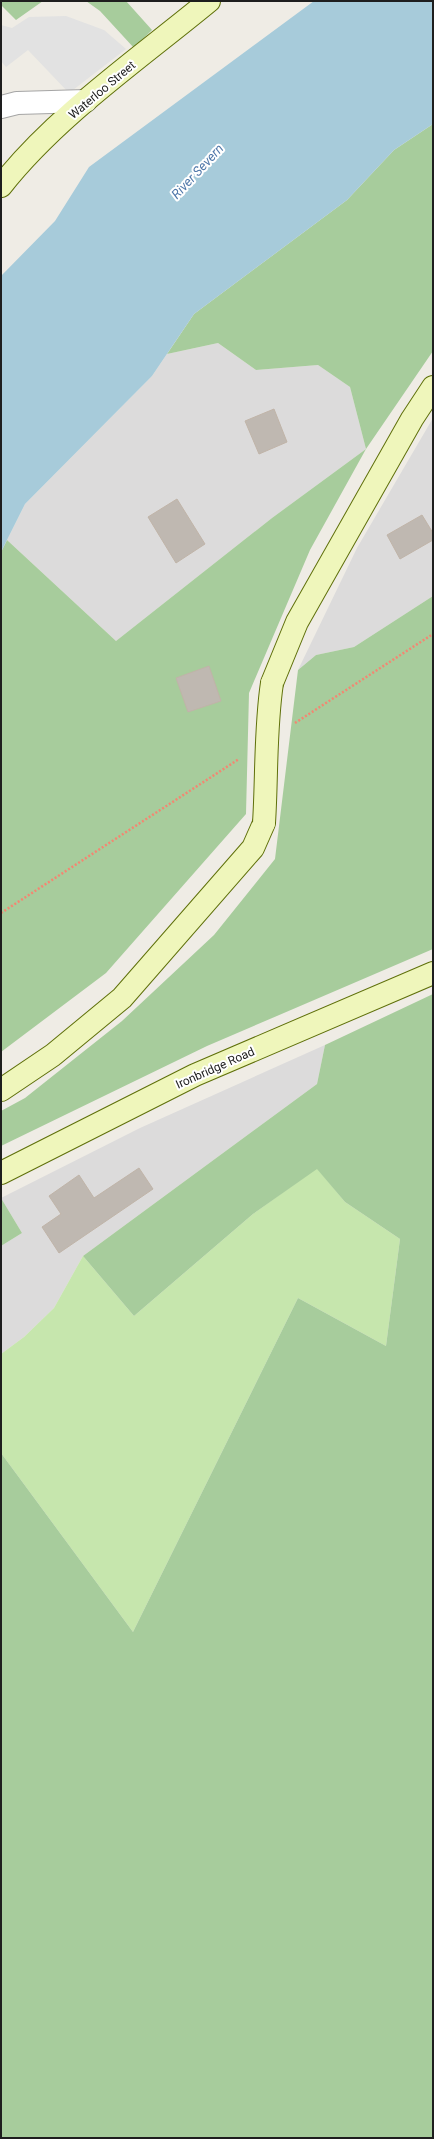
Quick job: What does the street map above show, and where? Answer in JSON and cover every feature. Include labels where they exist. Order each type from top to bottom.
[{"type":"main road","name":"Waterloo Street","points":[[1,186],[21,161],[86,102],[209,1]]},
{"type":"main road","points":[[1,1090],[53,1055],[122,998],[253,848],[264,823],[267,775],[268,713],[272,683],[297,622],[412,419],[433,387]]},
{"type":"main road","name":"Ironbridge Road","points":[[1,1173],[195,1075],[433,973]]},
{"type":"street","points":[[1,107],[17,103],[86,102]]},
{"type":"path","points":[[294,724],[433,634]]},
{"type":"path","points":[[1,913],[241,758]]},
{"type":"shaded area","points":[[66,16],[104,30],[126,49],[69,93],[28,50],[6,67],[1,61],[1,25],[12,28],[29,17]]},
{"type":"shaded area","points":[[218,343],[256,370],[318,365],[350,387],[366,449],[272,518],[116,641],[7,540],[25,504],[152,376],[167,354]]},
{"type":"shaded area","points":[[433,418],[433,596],[354,647],[316,655],[298,670],[357,548]]},
{"type":"shaded area","points":[[325,1045],[317,1084],[83,1256],[54,1308],[24,1337],[1,1354],[1,1246],[22,1233],[1,1198],[140,1128]]},
{"type":"green space","points":[[1,1],[43,1],[16,20],[1,5]]},
{"type":"green space","points":[[86,1],[126,1],[152,30],[134,48],[100,11]]},
{"type":"green space","points":[[433,124],[433,351],[366,449],[350,387],[318,365],[256,370],[218,343],[167,354],[194,314],[347,200],[394,150]]},
{"type":"green space","points":[[366,449],[310,550],[249,693],[246,814],[106,973],[1,1052],[1,552],[7,540],[116,641],[272,518]]},
{"type":"green space","points":[[433,596],[433,949],[207,1046],[1,1146],[1,1111],[25,1098],[122,1021],[214,935],[275,859],[298,670],[316,655],[354,647]]},
{"type":"green space","points":[[433,994],[433,2138],[1,2138],[1,1453],[133,1632],[298,1298],[386,1346],[400,1239],[345,1202],[317,1169],[253,1214],[134,1316],[83,1256],[317,1084],[325,1045]]},
{"type":"green space","points":[[317,1168],[345,1202],[400,1239],[386,1346],[298,1298],[133,1632],[1,1453],[1,1354],[24,1337],[54,1308],[83,1256],[134,1316],[253,1214]]},
{"type":"green space","points":[[1,1198],[22,1233],[1,1246]]},
{"type":"water","name":"River Severn","points":[[314,1],[433,1],[433,124],[394,150],[347,200],[194,314],[152,376],[25,504],[1,552],[1,276],[55,221],[89,167]]},
{"type":"building","points":[[274,409],[287,442],[259,454],[245,421]]},
{"type":"building","points":[[177,499],[205,544],[176,563],[148,517]]},
{"type":"building","points":[[422,515],[433,533],[433,540],[400,559],[387,535]]},
{"type":"building","points":[[209,666],[221,701],[188,712],[176,678]]},
{"type":"building","points":[[139,1168],[153,1189],[59,1253],[42,1227],[61,1214],[49,1196],[79,1175],[94,1198]]}]
